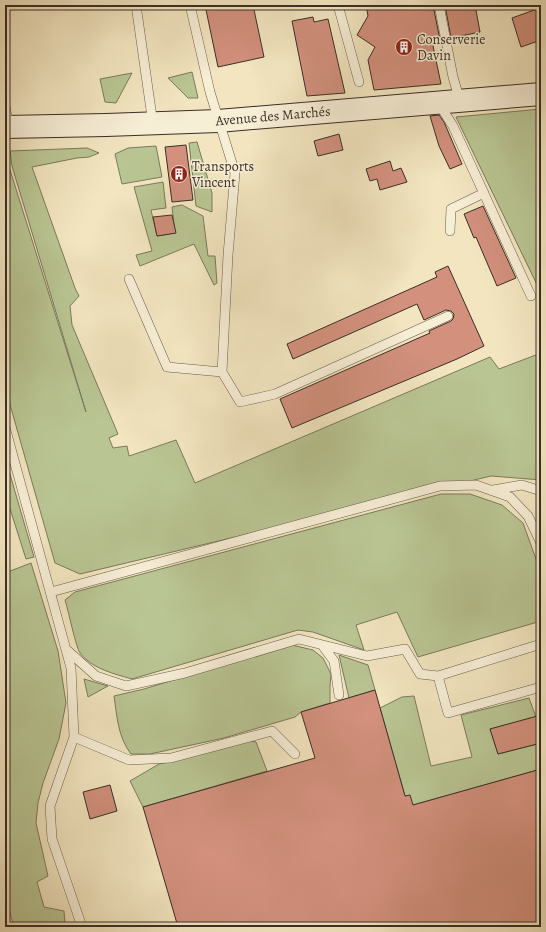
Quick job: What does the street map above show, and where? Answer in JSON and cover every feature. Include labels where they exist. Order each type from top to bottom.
[{"type":"street","name":"Avenue des Marchés","points":[[7,127],[218,121],[541,94]]},
{"type":"lane","points":[[136,5],[153,124]]},
{"type":"lane","points":[[190,5],[210,92],[235,173],[228,255],[222,372],[240,402],[275,394],[448,316]]},
{"type":"lane","points":[[338,5],[359,82]]},
{"type":"lane","points":[[439,5],[453,77],[460,101]]},
{"type":"lane","points":[[438,103],[453,126],[531,296]]},
{"type":"lane","points":[[5,106],[7,127]]},
{"type":"lane","points":[[450,231],[451,209],[484,193]]},
{"type":"lane","points":[[129,279],[167,367],[222,372]]},
{"type":"lane","points":[[5,427],[72,668],[74,737],[50,806],[52,839],[82,927]]},
{"type":"lane","points":[[51,592],[440,486],[476,485],[510,497],[528,516],[541,542]]},
{"type":"lane","points":[[492,491],[522,485],[541,491]]},
{"type":"lane","points":[[67,650],[96,676],[126,686],[185,673],[299,638],[367,656],[405,649],[420,674],[438,676],[541,644]]},
{"type":"lane","points":[[322,645],[334,661],[339,695]]},
{"type":"lane","points":[[438,676],[448,713],[541,687]]},
{"type":"lane","points":[[74,737],[129,760],[171,758],[272,732],[295,754]]},
{"type":"green space","points":[[192,72],[198,98],[188,98],[168,78]]},
{"type":"green space","points":[[132,73],[116,103],[105,102],[100,79]]},
{"type":"green space","points":[[541,109],[541,293],[456,117]]},
{"type":"green space","points":[[197,142],[212,193],[212,212],[196,206],[189,143]]},
{"type":"green space","points":[[156,146],[162,177],[122,184],[115,154],[128,148]]},
{"type":"green space","points":[[87,148],[99,153],[89,157],[32,167],[79,296],[70,306],[72,325],[118,434],[109,438],[113,448],[127,446],[129,456],[176,440],[195,483],[490,357],[499,369],[541,353],[541,480],[491,476],[80,574],[55,563],[5,387],[5,304],[9,302],[5,285],[5,154],[86,412],[12,166],[10,151]]},
{"type":"green space","points":[[163,182],[166,208],[151,210],[157,236],[175,233],[172,207],[182,205],[203,216],[208,256],[215,256],[217,283],[214,285],[194,244],[140,266],[136,255],[152,251],[134,187]]},
{"type":"green space","points":[[5,457],[34,557],[26,559],[5,493]]},
{"type":"green space","points":[[441,494],[470,494],[502,505],[523,523],[541,573],[541,621],[418,657],[397,612],[356,625],[364,650],[313,632],[298,630],[132,679],[97,667],[85,659],[78,650],[65,600],[75,592]]},
{"type":"green space","points":[[31,563],[58,651],[66,703],[59,739],[43,783],[38,803],[36,823],[48,876],[37,882],[44,907],[64,911],[65,924],[58,927],[14,927],[5,896],[5,573]]},
{"type":"green space","points":[[292,645],[313,650],[323,658],[331,674],[330,703],[301,712],[295,717],[224,738],[150,754],[131,754],[123,741],[117,719],[114,696],[144,689]]},
{"type":"green space","points":[[339,655],[368,665],[375,690],[349,698]]},
{"type":"green space","points":[[84,679],[108,686],[88,697]]},
{"type":"green space","points":[[414,696],[431,766],[472,757],[461,715],[529,698],[536,717],[490,729],[498,754],[541,743],[541,769],[413,805],[405,796],[380,708],[402,697]]},
{"type":"green space","points":[[251,741],[256,742],[267,771],[143,807],[130,781],[159,764]]},
{"type":"building","points":[[205,5],[253,5],[264,57],[218,67]]},
{"type":"building","name":"Conserverie Davin","points":[[366,5],[433,5],[440,40],[432,41],[441,84],[374,90],[368,60],[375,47],[357,35],[368,16]]},
{"type":"building","points":[[445,5],[475,5],[480,32],[451,38]]},
{"type":"building","points":[[537,9],[541,20],[541,40],[521,47],[512,18]]},
{"type":"building","points":[[313,17],[314,22],[328,19],[345,93],[307,96],[292,21]]},
{"type":"building","points":[[439,115],[444,122],[462,164],[450,169],[439,146],[430,116]]},
{"type":"building","points":[[339,134],[343,150],[318,156],[314,141]]},
{"type":"building","name":"Transports Vincent","points":[[186,145],[193,200],[172,202],[165,147]]},
{"type":"building","points":[[390,161],[393,171],[401,168],[407,182],[380,190],[377,179],[370,181],[366,169]]},
{"type":"building","points":[[483,206],[516,278],[497,286],[476,237],[474,238],[464,214]]},
{"type":"building","points":[[172,215],[176,233],[157,236],[153,217]]},
{"type":"building","points":[[448,266],[484,346],[457,359],[292,428],[280,399],[430,333],[429,331],[451,321],[454,314],[451,311],[446,310],[424,320],[417,304],[293,359],[287,344],[437,277],[435,272]]},
{"type":"building","points":[[375,690],[405,796],[410,795],[413,805],[541,769],[541,927],[178,927],[143,807],[315,758],[301,712]]},
{"type":"building","points":[[541,715],[541,743],[498,754],[490,729]]},
{"type":"building","points":[[110,785],[117,811],[90,819],[83,792]]},
{"type":"place","name":"Conserverie Davin","points":[[404,47]]},
{"type":"place","name":"Transports Vincent","points":[[179,174]]}]
